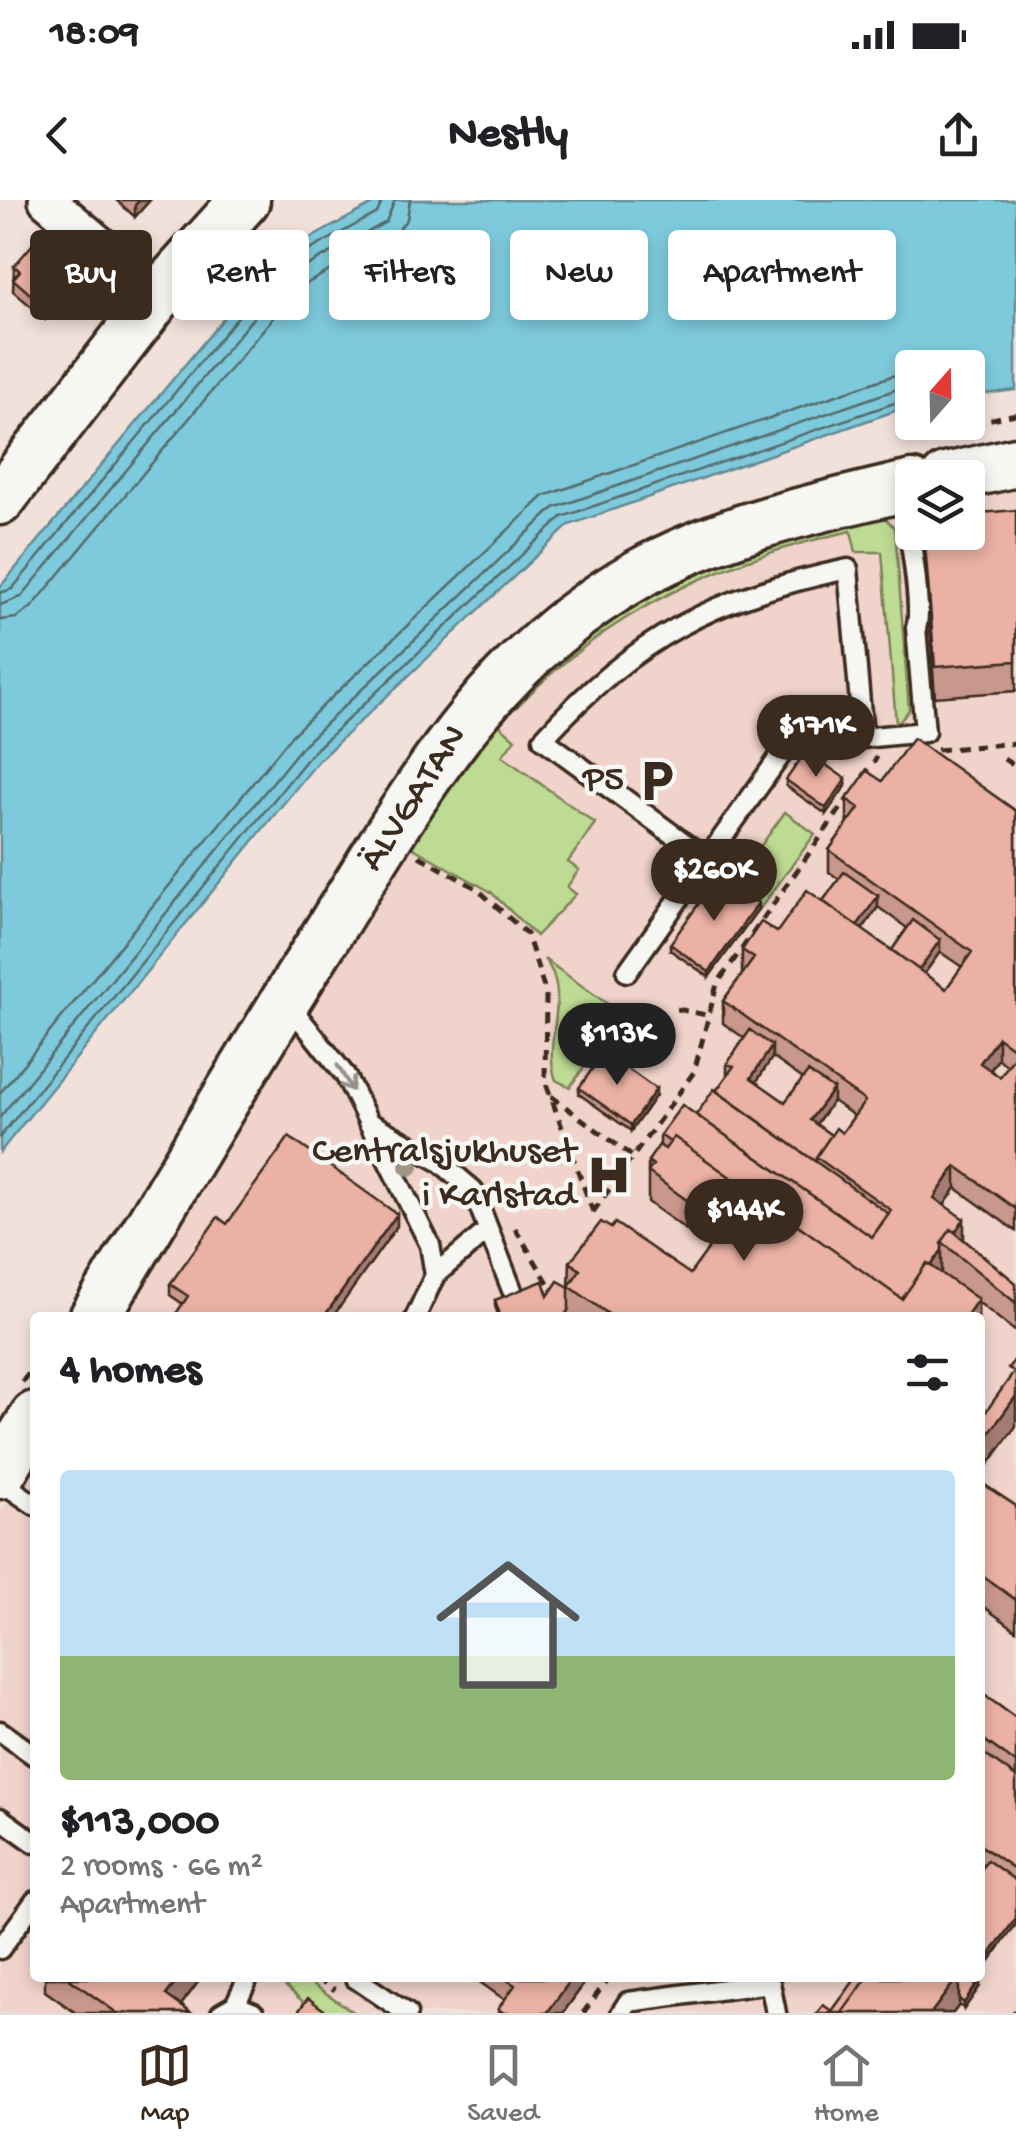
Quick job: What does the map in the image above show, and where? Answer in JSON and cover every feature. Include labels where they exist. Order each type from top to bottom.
[{"type":"street","points":[[47,200],[159,295]]},
{"type":"street","points":[[0,500],[159,295],[244,200]]},
{"type":"street","name":"ÄLVGATAN","points":[[985,469],[1016,462]]},
{"type":"street","name":"ÄLVGATAN","points":[[98,1312],[286,1001],[438,759],[481,701],[570,619],[640,574],[758,524],[895,490]]},
{"type":"street","points":[[0,1478],[30,1425]]},
{"type":"lane","points":[[627,972],[788,745],[925,732],[916,628],[919,602],[912,574],[914,550]]},
{"type":"lane","points":[[706,858],[543,740],[588,688],[622,660],[699,613],[779,583],[848,569],[863,736]]},
{"type":"lane","points":[[286,1001],[345,1075],[430,1245],[435,1274]]},
{"type":"lane","points":[[368,1122],[460,1177],[477,1198],[512,1290]]},
{"type":"lane","points":[[418,1312],[435,1274],[488,1231]]},
{"type":"lane","points":[[0,1478],[30,1501]]},
{"type":"lane","points":[[0,1732],[30,1753]]},
{"type":"lane","points":[[0,1818],[30,1839]]},
{"type":"lane","points":[[0,1949],[30,1908]]},
{"type":"lane","points":[[245,1982],[228,2009],[254,2013]]},
{"type":"lane","points":[[361,1982],[407,2013]]},
{"type":"lane","points":[[622,2013],[628,2002],[770,1983],[776,2012]]},
{"type":"path","points":[[985,420],[1016,414]]},
{"type":"path","points":[[918,752],[1016,743]]},
{"type":"path","points":[[413,853],[476,888],[527,934],[546,994],[545,1081],[593,1212],[694,1072],[717,984],[879,755]]},
{"type":"path","points":[[1004,758],[1016,767]]},
{"type":"path","points":[[677,1009],[706,1015]]},
{"type":"path","points":[[549,1094],[632,1157]]},
{"type":"path","points":[[514,1226],[554,1293]]},
{"type":"path","points":[[583,2013],[606,1982]]},
{"type":"shaded area","name":"Centralsjukhuset i Karlstad","points":[[1016,484],[1016,2013],[0,2013],[0,1513],[30,1467],[30,1982],[985,1982],[985,1312],[121,1312],[287,1032],[492,721],[545,665],[725,556],[895,509],[895,550],[985,550],[985,489]]},
{"type":"green space","points":[[881,514],[895,528],[909,710],[896,723],[882,552],[856,552],[851,531],[757,557],[670,594],[589,643],[516,708],[512,700],[573,639],[703,562]]},
{"type":"green space","points":[[497,723],[515,739],[502,756],[595,823],[568,862],[579,870],[567,887],[576,894],[536,936],[491,892],[408,845],[406,836]]},
{"type":"green space","points":[[785,812],[815,834],[759,910],[730,889]]},
{"type":"green space","points":[[544,959],[660,1041],[646,1061],[624,1046],[610,1044],[594,1053],[570,1087],[556,1080],[552,1050],[556,987],[553,972]]},
{"type":"green space","points":[[281,1982],[310,1982],[355,2013],[316,2013]]},
{"type":"water","points":[[380,200],[1016,200],[1016,390],[985,394],[985,350],[895,350],[895,411],[569,525],[319,760],[0,1152],[0,587],[222,320],[309,320],[309,239]]},
{"type":"building","points":[[30,247],[30,294],[13,279],[20,271],[14,266]]},
{"type":"building","points":[[1016,510],[1016,661],[935,667],[925,550],[985,550],[985,513]]},
{"type":"building","points":[[913,738],[1016,811],[1016,1050],[998,1037],[980,1063],[1000,1077],[1016,1054],[1016,1209],[956,1166],[934,1198],[964,1219],[955,1232],[951,1229],[931,1266],[927,1263],[902,1299],[674,1137],[670,1142],[660,1135],[682,1105],[872,1237],[891,1210],[816,1157],[836,1128],[842,1133],[865,1101],[723,1001],[754,958],[742,950],[761,922],[777,932],[807,890],[946,989],[972,952],[829,850],[859,808],[847,799],[867,771],[882,781]]},
{"type":"building","points":[[806,751],[846,779],[826,808],[786,780]]},
{"type":"building","points":[[844,872],[878,896],[857,926],[823,901]]},
{"type":"building","points":[[719,875],[758,903],[709,972],[670,944]]},
{"type":"building","points":[[913,920],[940,940],[919,970],[892,950]]},
{"type":"building","points":[[750,1030],[772,1046],[751,1078],[785,1102],[808,1072],[833,1089],[810,1120],[831,1135],[816,1162],[716,1091],[734,1066],[727,1064]]},
{"type":"building","points":[[604,1052],[656,1089],[631,1125],[579,1088]]},
{"type":"building","points":[[714,1089],[889,1214],[872,1237],[696,1115]]},
{"type":"building","points":[[289,1137],[397,1214],[327,1312],[177,1312],[188,1296],[170,1284],[218,1217],[227,1224]]},
{"type":"building","points":[[674,1137],[902,1299],[927,1263],[978,1299],[969,1312],[606,1312],[569,1286],[580,1270],[570,1262],[601,1222],[611,1228],[615,1223],[690,1274],[724,1227],[648,1172],[653,1165],[648,1161],[659,1145],[665,1149]]},
{"type":"building","points":[[951,1229],[1016,1283],[1016,1303],[942,1242]]},
{"type":"building","points":[[543,1281],[548,1296],[558,1281],[569,1287],[567,1312],[499,1312],[495,1300]]},
{"type":"building","points":[[1016,1358],[1016,1396],[985,1439],[985,1413],[1014,1372],[1008,1368]]},
{"type":"building","points":[[985,1485],[1016,1506],[1016,1600],[985,1578]]},
{"type":"building","points":[[985,1696],[1016,1718],[1016,1763],[985,1741]]},
{"type":"building","points":[[985,1755],[1016,1777],[1016,1870],[985,1848]]},
{"type":"building","points":[[987,1860],[1016,1881],[1016,1918],[985,1961]]},
{"type":"building","points":[[74,1982],[176,1982],[166,1995],[191,2013],[117,2013]]},
{"type":"building","points":[[510,1982],[569,1982],[547,2013],[504,2013],[498,2009],[515,1985]]},
{"type":"building","points":[[853,1982],[864,1982],[842,2013],[817,2013],[823,2005],[832,2011]]},
{"type":"building","points":[[864,1982],[954,1982],[931,2013],[842,2013]]},
{"type":"building","points":[[959,1982],[979,1982],[964,2003],[959,1999]]},
{"type":"building","points":[[308,1998],[328,2013],[297,2013]]},
{"type":"place","name":"P5","points":[[657,781]]},
{"type":"place","name":"Centralsjukhuset i Karlstad","points":[[609,1175]]}]
